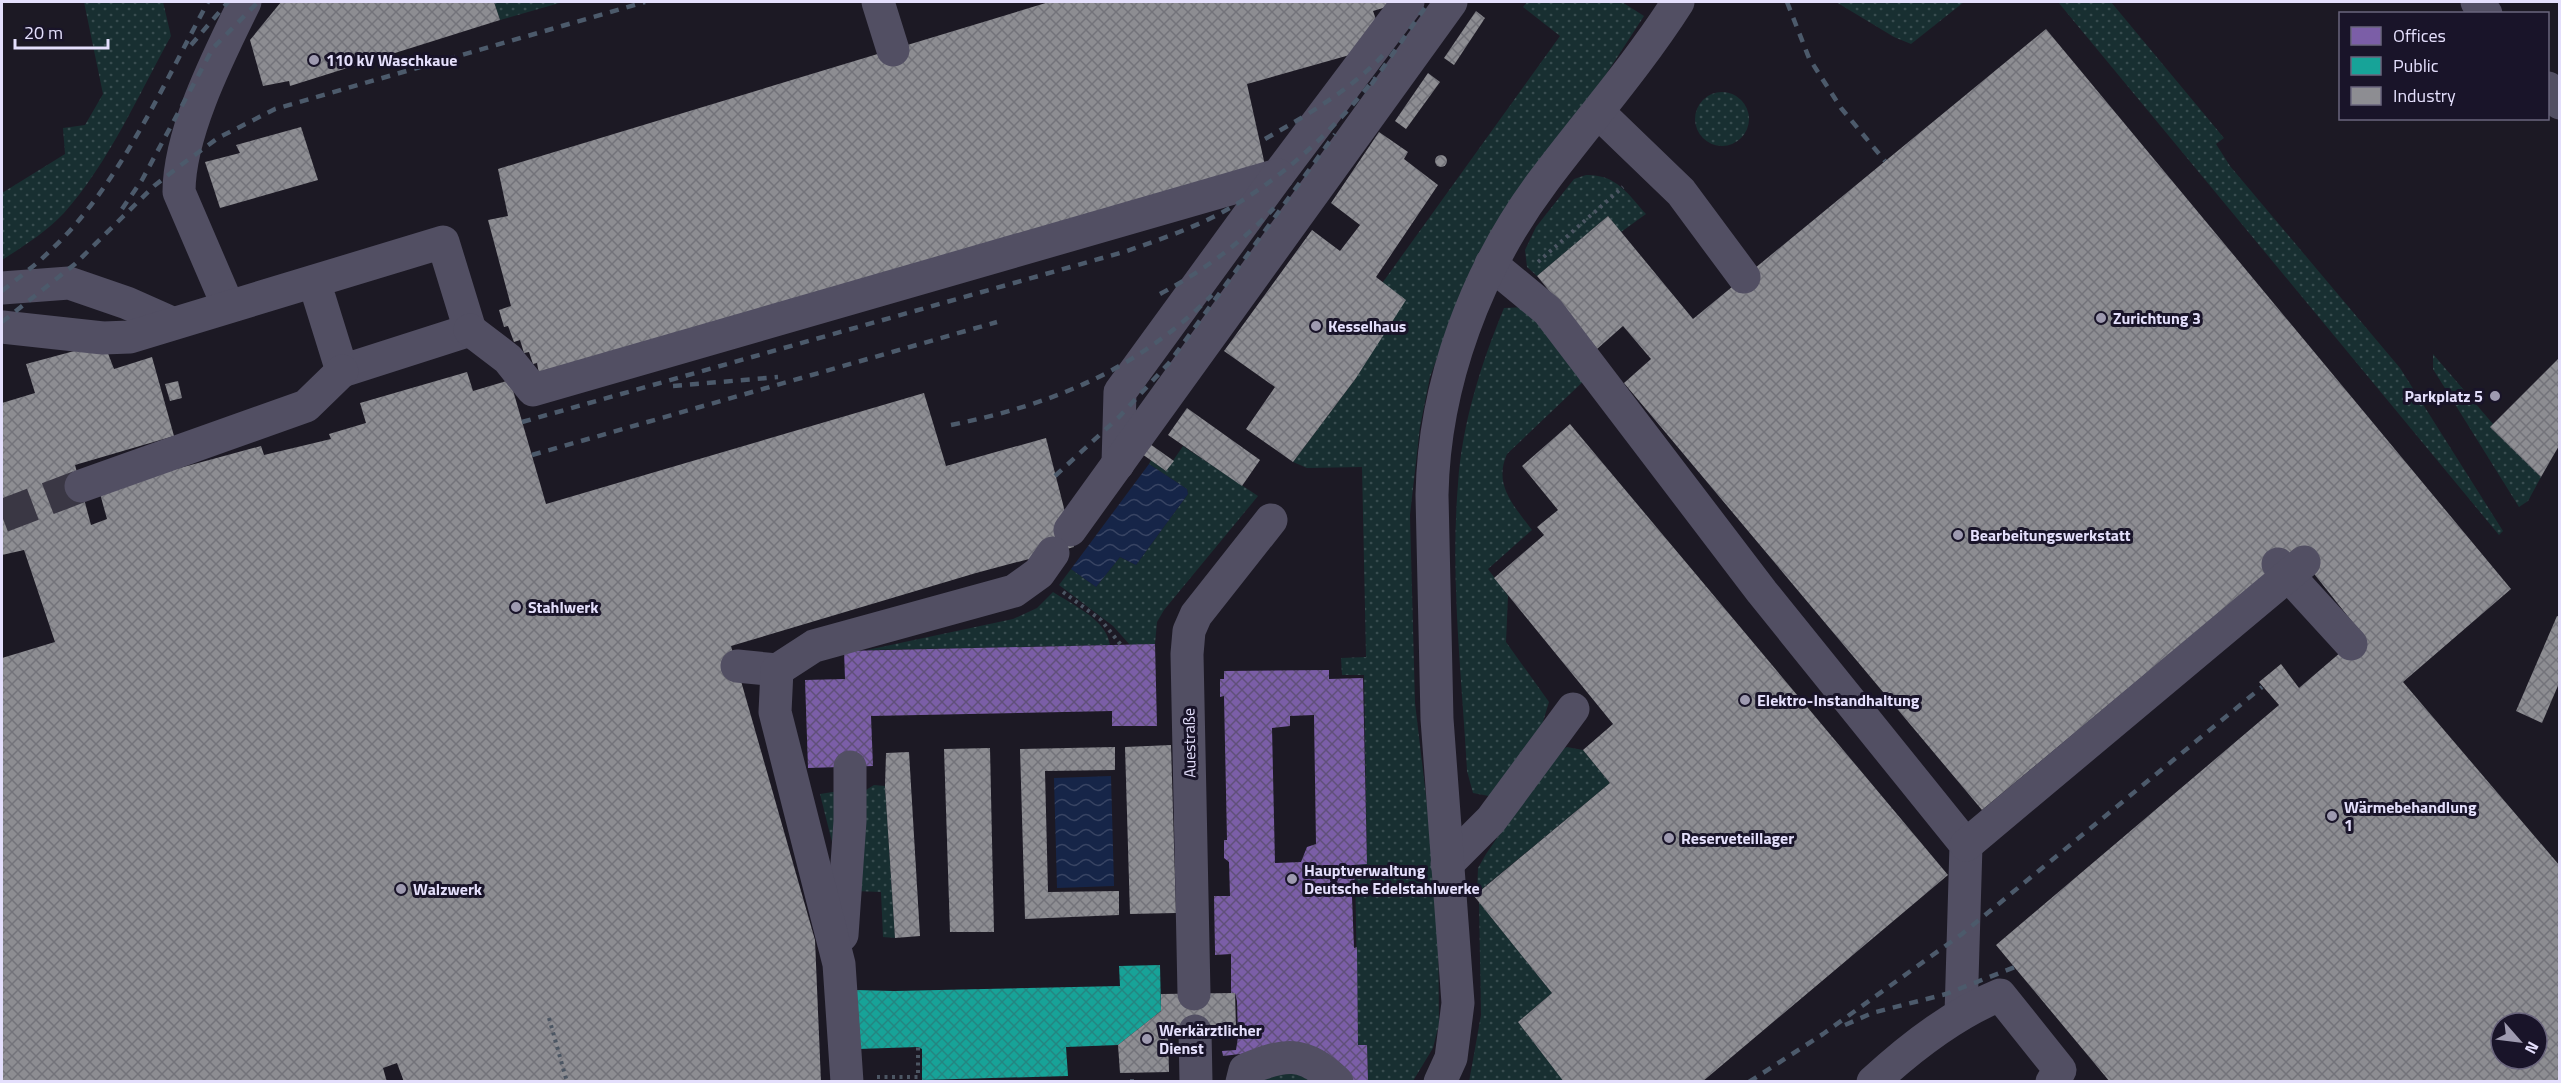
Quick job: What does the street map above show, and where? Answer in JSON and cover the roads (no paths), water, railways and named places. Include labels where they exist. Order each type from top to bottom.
[{"type":"lane","points":[[228,306],[179,192],[179,176],[189,132],[245,2]]},
{"type":"lane","points":[[878,2],[893,50]]},
{"type":"lane","points":[[1118,464],[1120,392],[1278,175],[1408,2]]},
{"type":"lane","points":[[737,666],[777,670],[814,646],[1014,591],[1054,552],[1451,2]]},
{"type":"lane","points":[[1440,1082],[1451,1058],[1458,1003],[1437,719],[1432,459],[1440,415],[1459,345],[1478,291],[1491,264],[1544,181],[1648,50],[1678,2]]},
{"type":"lane","points":[[2549,90],[2559,103]]},
{"type":"lane","points":[[1598,112],[1682,192],[1744,278]]},
{"type":"lane","points":[[2,327],[102,338],[130,336],[443,242],[470,330],[508,359],[533,390],[1278,175]]},
{"type":"lane","points":[[1491,264],[1548,311],[1762,592],[1965,845],[1961,1014]]},
{"type":"lane","points":[[314,280],[342,371]]},
{"type":"lane","points":[[2,288],[69,283],[127,303],[172,323]]},
{"type":"lane","points":[[81,486],[306,406],[342,371],[470,330]]},
{"type":"lane","name":"Auestraße","points":[[1194,994],[1186,654],[1189,631],[1208,598],[1271,520]]},
{"type":"lane","points":[[1965,845],[2290,568],[2351,644]]},
{"type":"lane","points":[[777,670],[775,712],[817,913],[840,964]]},
{"type":"lane","points":[[1447,864],[1491,820],[1573,710]]},
{"type":"lane","points":[[850,767],[850,821],[840,964],[860,1079]]},
{"type":"lane","points":[[1874,1082],[1906,1052],[1961,1014],[2000,995],[2063,1078]]},
{"type":"lane","points":[[1195,1030],[1196,1082]]},
{"type":"lane","points":[[1242,1082],[1245,1070],[1268,1060],[1300,1057],[1314,1062],[1337,1082]]},
{"type":"water","points":[[1149,464],[1187,489],[1188,494],[1136,565],[1120,557],[1096,587],[1071,569]]},
{"type":"water","points":[[1111,776],[1114,886],[1057,888],[1054,778]]},
{"type":"tunnel","points":[[2,516],[81,486]]},
{"type":"railway","points":[[2,291],[51,250],[98,196],[119,165],[157,99],[208,2]]},
{"type":"railway","points":[[191,45],[228,2]]},
{"type":"railway","points":[[122,209],[142,180],[213,48],[258,2]]},
{"type":"railway","points":[[2,322],[75,264],[154,186],[218,138],[275,109],[645,2]]},
{"type":"railway","points":[[1371,85],[1429,2]]},
{"type":"railway","points":[[1787,2],[1809,58],[1841,108],[1885,161]]},
{"type":"railway","points":[[1265,139],[1344,89],[1386,52]]},
{"type":"railway","points":[[522,422],[1127,251],[1186,229],[1243,200],[1285,170],[1323,136],[1375,78]]},
{"type":"railway","points":[[1055,476],[1119,417],[1169,363],[1335,134]]},
{"type":"railway","points":[[1160,294],[1221,256],[1274,208]]},
{"type":"railway","points":[[951,425],[1025,406],[1092,380],[1124,364],[1154,344],[1212,295]]},
{"type":"railway","points":[[532,455],[997,322]]},
{"type":"railway","points":[[673,386],[778,377]]},
{"type":"railway","points":[[1749,1082],[1823,1034],[1962,934],[2262,687]]},
{"type":"railway","points":[[1845,1025],[1872,1013],[1946,994],[2015,967]]},
{"type":"place","name":"110 kV Waschkaue","points":[[314,60]]},
{"type":"place","name":"Zurichtung 3","points":[[2101,318]]},
{"type":"place","name":"Kesselhaus","points":[[1316,326]]},
{"type":"place","name":"Parkplatz 5","points":[[2495,396]]},
{"type":"place","name":"Bearbeitungswerkstatt","points":[[1958,535]]},
{"type":"place","name":"Stahlwerk","points":[[516,607]]},
{"type":"place","name":"Elektro-Instandhaltung","points":[[1745,700]]},
{"type":"place","name":"Wärmebehandlung 1","points":[[2332,816]]},
{"type":"place","name":"Reserveteillager","points":[[1669,838]]},
{"type":"place","name":"Hauptverwaltung Deutsche Edelstahlwerke","points":[[1292,879]]},
{"type":"place","name":"Walzwerk","points":[[401,889]]},
{"type":"place","name":"Werkärztlicher Dienst","points":[[1147,1039]]}]
